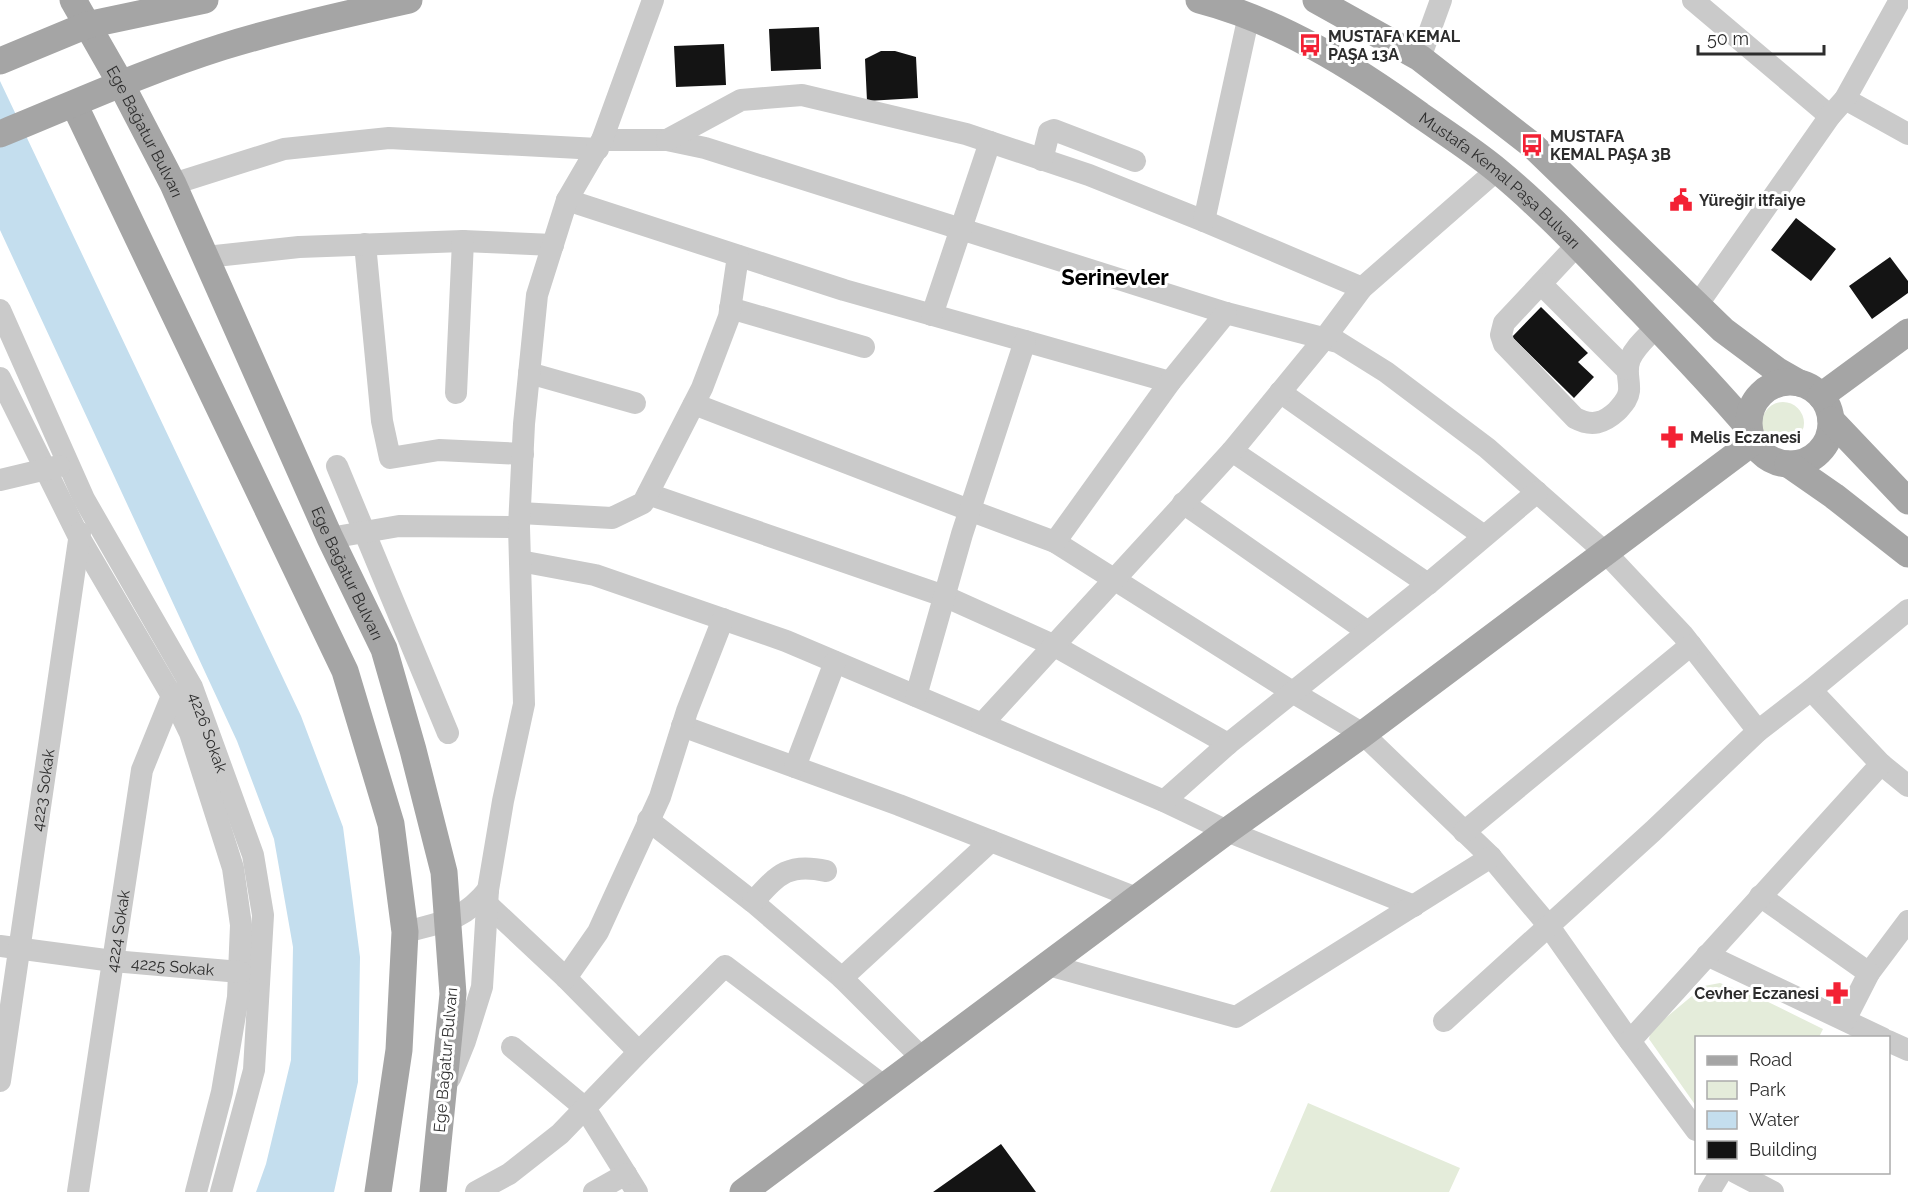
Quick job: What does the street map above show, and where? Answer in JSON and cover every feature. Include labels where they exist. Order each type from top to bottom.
[{"type":"main road","name":"Ege Bağatur Bulvarı","points":[[73,0],[121,84],[173,184],[330,538],[384,649],[444,872],[453,994],[433,1192]]},
{"type":"main road","points":[[0,61],[87,25],[205,0]]},
{"type":"main road","points":[[0,134],[121,84],[221,48],[314,22],[409,0]]},
{"type":"main road","name":"Mustafa Kemal Paşa Bulvarı","points":[[1199,0],[1249,15],[1310,45],[1372,80],[1497,170],[1577,245],[1717,390],[1751,435]]},
{"type":"main road","points":[[1316,0],[1420,58],[1532,145],[1723,330],[1817,400],[1906,496]]},
{"type":"main road","points":[[74,104],[345,671],[391,824],[405,932],[399,1050],[378,1192]]},
{"type":"main road","points":[[1817,400],[1908,332]]},
{"type":"main road","points":[[1785,382],[1817,400],[1830,434],[1824,446],[1814,457],[1802,463],[1788,464],[1774,461],[1762,453],[1751,435],[1749,416],[1754,403],[1762,393],[1785,382]]},
{"type":"main road","points":[[743,1192],[1227,831],[1364,734],[1606,553],[1751,435]]},
{"type":"main road","points":[[1788,464],[1834,496],[1908,554]]},
{"type":"street","points":[[444,1093],[465,1041],[482,987],[487,897],[503,801],[524,704],[520,520],[529,374],[537,295],[567,200],[600,145],[653,0]]},
{"type":"street","points":[[1420,58],[1441,0]]},
{"type":"street","points":[[1692,0],[1830,116]]},
{"type":"street","points":[[1698,304],[1830,116],[1845,99],[1900,0]]},
{"type":"street","points":[[1204,221],[1249,15]]},
{"type":"street","points":[[667,140],[741,100],[802,95],[966,134],[1089,175],[1362,288]]},
{"type":"street","points":[[1845,99],[1908,134]]},
{"type":"street","points":[[1042,159],[1046,137],[1054,130],[1135,161]]},
{"type":"street","points":[[173,184],[284,149],[389,138],[600,145],[667,140],[705,148],[1226,313],[1338,342],[1386,372],[1487,448],[1606,553],[1691,645],[1758,731]]},
{"type":"street","points":[[932,315],[990,142]]},
{"type":"street","points":[[982,724],[1232,451],[1324,339],[1362,288],[1497,170]]},
{"type":"street","points":[[567,200],[844,290],[1170,382]]},
{"type":"street","points":[[206,257],[299,247],[364,244],[463,241],[553,245]]},
{"type":"street","points":[[456,393],[463,241]]},
{"type":"street","points":[[364,244],[382,421],[390,458],[439,450],[523,454]]},
{"type":"street","points":[[1577,245],[1504,323],[1502,329],[1504,344],[1575,418],[1584,423],[1599,423],[1607,420],[1624,403],[1629,394],[1626,369],[1633,352],[1656,327]]},
{"type":"street","points":[[330,538],[399,526],[612,518],[643,503],[706,378],[729,317],[738,256]]},
{"type":"street","points":[[1541,284],[1626,369]]},
{"type":"street","points":[[730,308],[864,347]]},
{"type":"street","name":"4226 Sokak","points":[[0,310],[84,499],[182,692],[253,855],[263,915],[254,1070],[221,1192]]},
{"type":"street","points":[[1055,542],[1170,382],[1226,313]]},
{"type":"street","points":[[916,696],[969,510],[1025,341]]},
{"type":"street","points":[[529,374],[635,403]]},
{"type":"street","points":[[0,378],[79,537],[182,692],[190,734],[233,868],[241,925],[238,997],[222,1092],[196,1192]]},
{"type":"street","points":[[1280,392],[1484,536]]},
{"type":"street","points":[[694,404],[1055,542],[1294,693],[1364,734],[1491,857],[1548,925],[1695,1129]]},
{"type":"street","points":[[1232,451],[1428,584]]},
{"type":"street","points":[[0,480],[69,464]]},
{"type":"street","points":[[338,466],[448,733]]},
{"type":"street","points":[[1164,801],[1228,744],[1428,584],[1537,492]]},
{"type":"street","points":[[648,495],[944,596],[1053,645],[1228,744]]},
{"type":"street","name":"4223 Sokak","points":[[0,1082],[10,947],[84,499]]},
{"type":"street","points":[[1183,503],[1368,632]]},
{"type":"street","points":[[520,561],[595,575],[786,641],[1164,801],[1227,831],[1414,906]]},
{"type":"street","points":[[1444,1021],[1653,831],[1758,731],[1908,610]]},
{"type":"street","points":[[566,978],[598,932],[660,797],[682,726],[723,619]]},
{"type":"street","points":[[1464,832],[1691,645]]},
{"type":"street","points":[[795,767],[835,662]]},
{"type":"street","points":[[1811,690],[1881,764],[1908,786]]},
{"type":"street","name":"4224 Sokak","points":[[78,1192],[142,770],[182,692]]},
{"type":"street","points":[[682,726],[1138,898]]},
{"type":"street","points":[[1630,1041],[1881,764]]},
{"type":"street","points":[[648,820],[753,902],[842,978],[922,1059]]},
{"type":"street","points":[[842,978],[991,841]]},
{"type":"street","points":[[1048,964],[1236,1017],[1491,857]]},
{"type":"street","points":[[753,902],[777,877],[785,872],[805,868],[826,871]]},
{"type":"street","points":[[1761,896],[1869,973]]},
{"type":"street","points":[[405,932],[447,921],[487,897]]},
{"type":"street","points":[[487,897],[639,1052]]},
{"type":"street","points":[[1845,1020],[1869,973],[1908,921]]},
{"type":"street","name":"4225 Sokak","points":[[10,947],[113,961],[240,972]]},
{"type":"street","points":[[1707,955],[1878,1036]]},
{"type":"street","points":[[476,1192],[509,1174],[560,1134],[725,966],[885,1087]]},
{"type":"street","points":[[1890,1042],[1908,1050]]},
{"type":"street","points":[[512,1047],[585,1108],[631,1183],[594,1192]]},
{"type":"street","points":[[1709,1192],[1720,1174]]},
{"type":"street","points":[[1737,1174],[1773,1192]]},
{"type":"green space","points":[[1783,402],[1798,408],[1804,423],[1798,438],[1783,444],[1768,438],[1762,423],[1768,408]]},
{"type":"green space","points":[[1720,983],[1762,999],[1823,1029],[1820,1036],[1695,1036],[1695,1105],[1649,1039],[1651,1030],[1704,986]]},
{"type":"green space","points":[[1308,1103],[1460,1168],[1449,1192],[1270,1192]]},
{"type":"water","points":[[0,81],[301,716],[343,827],[360,957],[358,1082],[334,1192],[256,1192],[266,1164],[291,1060],[293,947],[274,839],[237,741],[0,230]]},
{"type":"building","points":[[819,27],[821,69],[771,71],[769,29]]},
{"type":"building","points":[[724,44],[726,85],[676,87],[674,46]]},
{"type":"building","points":[[881,51],[895,51],[916,57],[918,98],[867,101],[865,59]]},
{"type":"building","points":[[1796,218],[1836,249],[1811,281],[1771,250]]},
{"type":"building","points":[[1890,257],[1908,281],[1908,293],[1872,319],[1849,286]]},
{"type":"building","points":[[1541,307],[1588,353],[1578,362],[1594,377],[1574,398],[1512,337]]},
{"type":"building","points":[[1001,1144],[1036,1192],[933,1192]]},
{"type":"place","name":"MUSTAFA KEMAL PAŞA 13A","points":[[1310,45]]},
{"type":"place","name":"MUSTAFA KEMAL PAŞA 3B","points":[[1532,145]]},
{"type":"place","name":"Yüreğir itfaiye","points":[[1681,200]]},
{"type":"place","name":"Melis Eczanesi","points":[[1672,437]]},
{"type":"place","name":"Cevher Eczanesi","points":[[1837,993]]},
{"type":"district","name":"Serinevler","points":[[1115,277]]}]
